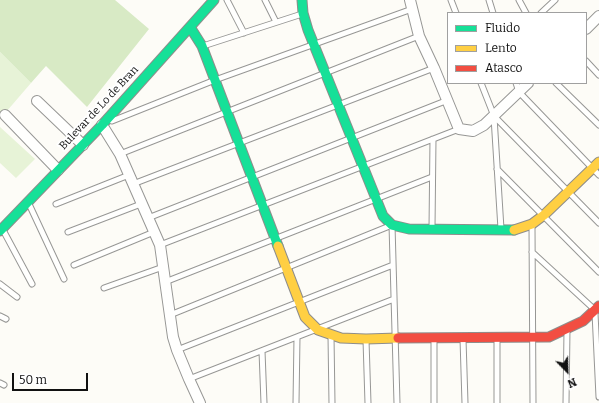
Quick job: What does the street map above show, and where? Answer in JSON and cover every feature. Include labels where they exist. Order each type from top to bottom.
[{"type":"street","name":"Bulevar de Lo de Bran","points":[[1,230],[27,201],[102,125],[214,0]]},
{"type":"street","points":[[302,0],[303,13],[325,73],[383,216],[392,225],[410,229],[515,230],[532,224],[597,169]]},
{"type":"street","points":[[411,4],[419,36],[448,100],[459,129],[473,131],[484,125],[494,116],[517,88]]},
{"type":"street","points":[[587,28],[597,21]]},
{"type":"street","points":[[190,27],[202,46],[305,317],[318,330],[341,338],[366,339],[549,337],[567,330],[598,310]]},
{"type":"street","points":[[37,101],[83,145]]},
{"type":"street","points":[[5,115],[58,170]]},
{"type":"street","points":[[102,125],[120,154],[160,245],[173,337],[177,350],[200,403]]},
{"type":"lane","points":[[227,0],[244,32]]},
{"type":"lane","points":[[265,0],[276,22]]},
{"type":"lane","points":[[451,0],[456,12]]},
{"type":"lane","points":[[489,0],[493,12]]},
{"type":"lane","points":[[519,0],[525,12]]},
{"type":"lane","points":[[542,12],[555,0]]},
{"type":"lane","points":[[102,125],[215,80],[314,44],[411,4]]},
{"type":"lane","points":[[202,46],[303,13]]},
{"type":"lane","points":[[120,154],[419,36]]},
{"type":"lane","points":[[587,62],[599,75]]},
{"type":"lane","points":[[56,204],[239,143],[434,68]]},
{"type":"lane","points":[[482,84],[494,116],[501,230]]},
{"type":"lane","points":[[557,84],[599,125]]},
{"type":"lane","points":[[517,88],[597,169]]},
{"type":"lane","points":[[148,218],[448,100]]},
{"type":"lane","points":[[494,116],[599,223]]},
{"type":"lane","points":[[160,245],[459,129]]},
{"type":"lane","points":[[432,229],[433,139]]},
{"type":"lane","points":[[497,169],[599,272]]},
{"type":"lane","points":[[165,282],[432,177]]},
{"type":"lane","points":[[27,201],[64,279]]},
{"type":"lane","points":[[68,232],[141,204]]},
{"type":"lane","points":[[532,224],[532,403]]},
{"type":"lane","points":[[170,315],[392,225],[397,403]]},
{"type":"lane","points":[[1,230],[32,284]]},
{"type":"lane","points":[[74,265],[154,232]]},
{"type":"lane","points":[[532,252],[598,310],[599,397]]},
{"type":"lane","points":[[177,350],[394,265]]},
{"type":"lane","points":[[104,288],[163,267]]},
{"type":"lane","points":[[0,284],[17,297]]},
{"type":"lane","points":[[189,379],[318,330],[394,299]]},
{"type":"lane","points":[[0,316],[6,319]]},
{"type":"lane","points":[[566,403],[567,330]]},
{"type":"lane","points":[[331,334],[332,403]]},
{"type":"lane","points":[[496,337],[497,403]]},
{"type":"lane","points":[[296,403],[297,338]]},
{"type":"lane","points":[[434,338],[434,403]]},
{"type":"lane","points":[[463,338],[465,403]]},
{"type":"lane","points":[[366,339],[368,403]]},
{"type":"lane","points":[[262,351],[264,403]]},
{"type":"green space","points":[[0,0],[115,0],[149,29],[87,107],[46,66],[31,83],[0,52]]},
{"type":"green space","points":[[0,52],[31,83],[0,119]]},
{"type":"green space","points":[[0,127],[35,159],[16,178],[0,163]]},
{"type":"traffic: fast","points":[[0,231],[102,125],[214,0]]},
{"type":"traffic: fast","points":[[302,0],[303,13],[308,30],[383,216],[392,225],[409,229],[514,230]]},
{"type":"traffic: fast","points":[[190,27],[202,46],[278,246]]},
{"type":"traffic: slow","points":[[514,230],[532,224],[544,215],[599,162]]},
{"type":"traffic: slow","points":[[278,246],[305,317],[318,330],[341,338],[398,338]]},
{"type":"traffic: jam","points":[[398,338],[549,337],[583,321],[599,306]]}]
